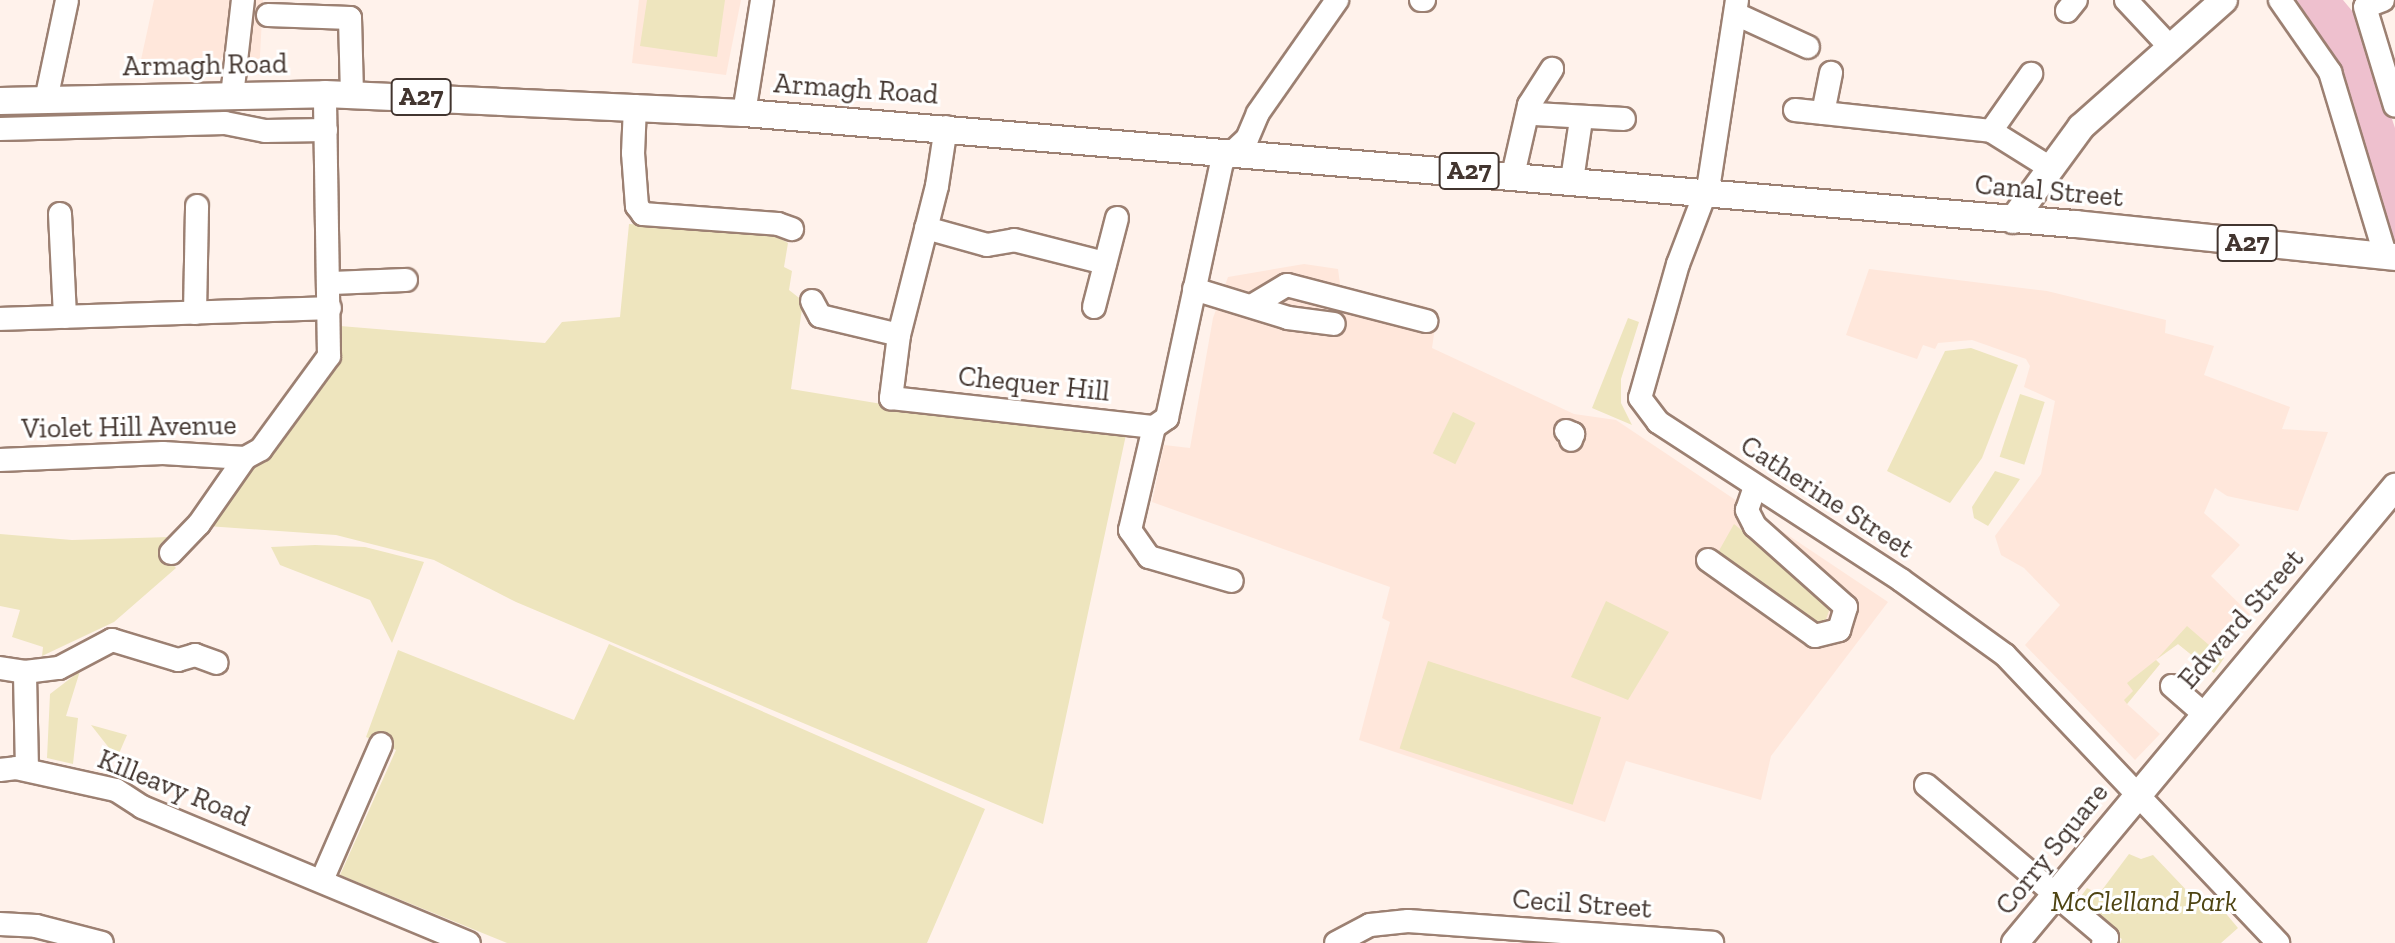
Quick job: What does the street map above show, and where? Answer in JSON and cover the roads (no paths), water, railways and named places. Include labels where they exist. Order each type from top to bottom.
[{"type":"main road","points":[[2013,220],[2081,127],[2169,46],[2199,32],[2224,0]]},
{"type":"main road","name":"Armagh Road","points":[[0,101],[352,94],[635,106],[946,127],[1705,193]]},
{"type":"main road","name":"Canal Street","points":[[1705,193],[2013,220],[2393,262]]},
{"type":"main road","name":"Edward Street","points":[[2137,795],[2395,487]]},
{"type":"main road","name":"Corry Square","points":[[2015,943],[2137,795]]},
{"type":"street","points":[[46,100],[67,0]]},
{"type":"street","points":[[232,96],[243,0]]},
{"type":"street","points":[[744,113],[762,0]]},
{"type":"street","points":[[1232,581],[1149,557],[1130,530],[1154,427],[1167,418],[1222,162],[1234,151],[1337,0]]},
{"type":"street","points":[[2126,0],[2169,46]]},
{"type":"street","points":[[2280,0],[2358,150],[2393,262]]},
{"type":"street","points":[[2374,4],[2395,106]]},
{"type":"street","points":[[1705,193],[1736,7],[1808,47]]},
{"type":"street","points":[[268,15],[350,18],[352,94]]},
{"type":"street","points":[[1513,175],[1529,105],[1552,69]]},
{"type":"street","points":[[1823,113],[1831,73]]},
{"type":"street","points":[[1991,131],[2031,74]]},
{"type":"street","name":"Violet Hill Avenue","points":[[0,460],[162,453],[245,458],[261,449],[329,356],[331,283],[325,94]]},
{"type":"street","points":[[635,106],[636,193],[643,214],[778,224],[792,229]]},
{"type":"street","points":[[1795,110],[1991,131],[2052,169]]},
{"type":"street","points":[[1535,114],[1581,120],[1589,115],[1624,119]]},
{"type":"street","points":[[1572,180],[1581,120]]},
{"type":"street","points":[[0,129],[225,123],[265,131],[326,130]]},
{"type":"street","name":"Chequer Hill","points":[[946,127],[926,228],[899,335],[891,398],[1154,427]]},
{"type":"street","name":"Catherine Street","points":[[1705,193],[1669,291],[1640,398],[1658,422],[1901,580],[2005,655],[2278,943]]},
{"type":"street","points":[[195,313],[197,206]]},
{"type":"street","points":[[60,214],[65,317]]},
{"type":"street","points":[[1094,307],[1117,218]]},
{"type":"street","points":[[926,228],[987,245],[1014,240],[1105,263]]},
{"type":"street","points":[[331,283],[406,280]]},
{"type":"street","points":[[1255,304],[1287,285],[1426,321]]},
{"type":"street","points":[[1194,289],[1255,304],[1288,318],[1334,324]]},
{"type":"street","points":[[812,301],[820,316],[899,335]]},
{"type":"street","points":[[0,319],[330,308]]},
{"type":"street","points":[[171,553],[199,524],[245,458]]},
{"type":"street","points":[[1708,560],[1815,636],[1839,630],[1846,607],[1755,526],[1747,510],[1755,487]]},
{"type":"street","points":[[0,668],[25,672],[59,668],[112,640],[178,660],[195,655],[217,663]]},
{"type":"street","points":[[25,672],[27,770]]},
{"type":"street","points":[[2172,686],[2203,713]]},
{"type":"street","points":[[322,880],[381,744]]},
{"type":"street","name":"Killeavy Road","points":[[0,770],[27,770],[116,790],[142,807],[469,943]]},
{"type":"street","points":[[1926,785],[2107,938],[2103,943]]},
{"type":"street","name":"Cecil Street","points":[[1336,943],[1370,925],[1408,921],[1712,943]]},
{"type":"street","points":[[0,924],[36,926],[102,943]]},
{"type":"park label","name":"McClelland Park","points":[[2144,902]]}]
